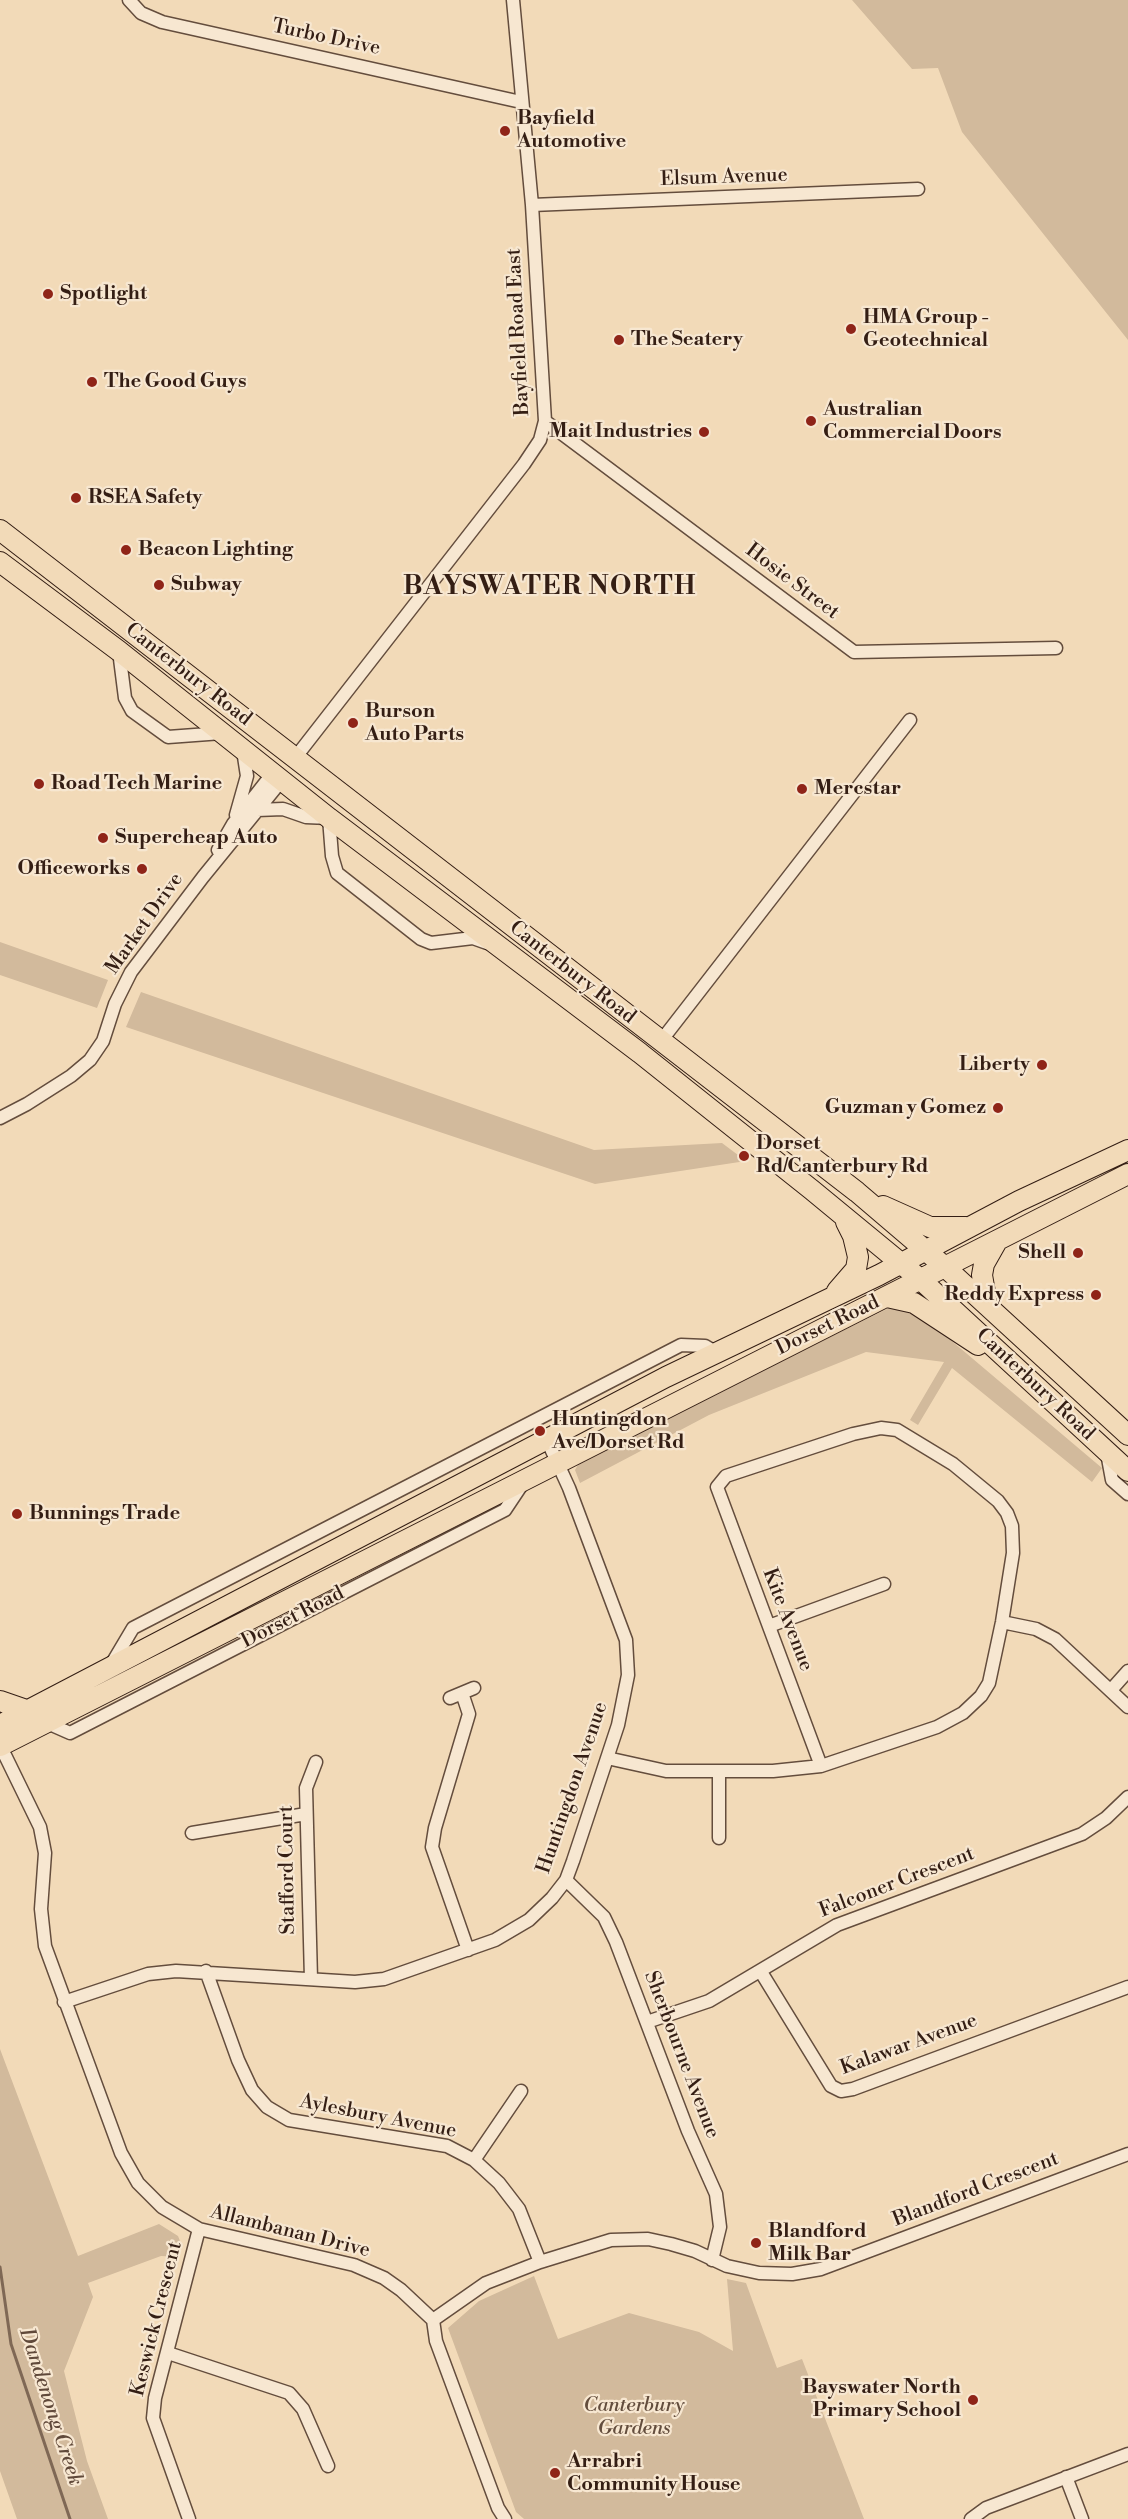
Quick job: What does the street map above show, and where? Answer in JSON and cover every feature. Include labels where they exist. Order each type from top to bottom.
[{"type":"main road","name":"Canterbury Road","points":[[0,530],[857,1192],[945,1267],[1128,1435]]},
{"type":"main road","name":"Canterbury Road","points":[[0,562],[119,651],[329,818],[529,968],[902,1264],[1128,1471]]},
{"type":"main road","points":[[277,776],[295,758]]},
{"type":"main road","points":[[529,968],[543,950]]},
{"type":"main road","name":"Dorset Road","points":[[0,1725],[715,1352],[902,1264],[970,1226],[1128,1150]]},
{"type":"main road","name":"Dorset Road","points":[[0,1745],[1128,1174]]},
{"type":"main road","points":[[857,1192],[930,1227],[970,1226]]},
{"type":"main road","points":[[831,1298],[856,1269],[858,1257],[853,1236],[842,1216]]},
{"type":"main road","points":[[987,1305],[982,1275],[984,1264],[997,1241]]},
{"type":"main road","points":[[887,1297],[914,1303],[1030,1379]]},
{"type":"main road","points":[[0,1701],[26,1710]]},
{"type":"street","name":"Turbo Drive","points":[[129,0],[141,13],[162,22],[521,102]]},
{"type":"street","name":"Bayfield Road East","points":[[295,758],[524,464],[540,440],[545,421],[532,206],[513,0]]},
{"type":"street","name":"Elsum Avenue","points":[[532,206],[918,189]]},
{"type":"street","name":"Hosie Street","points":[[545,421],[854,652],[1056,648]]},
{"type":"street","points":[[119,651],[125,698],[132,711],[168,737],[222,734]]},
{"type":"street","points":[[661,1041],[910,720]]},
{"type":"street","points":[[233,824],[247,776],[243,749]]},
{"type":"street","name":"Market Drive","points":[[0,1118],[20,1109],[71,1076],[90,1059],[103,1041],[115,1004],[131,972],[215,859],[257,810],[277,776]]},
{"type":"street","name":"Market Drive","points":[[215,859],[233,824],[277,776]]},
{"type":"street","points":[[257,810],[283,809],[306,816],[329,818],[337,873],[414,935],[431,943],[473,938],[504,950]]},
{"type":"street","points":[[110,1666],[133,1628],[681,1346],[705,1346],[715,1352]]},
{"type":"street","name":"Kite Avenue","points":[[821,1766],[717,1487],[726,1476],[853,1434],[881,1428],[897,1430],[910,1436],[953,1464],[998,1501],[1007,1512],[1012,1526],[1013,1553],[1002,1622]]},
{"type":"street","name":"Huntingdon Avenue","points":[[64,2002],[148,1974],[206,1971],[355,1982],[384,1978],[468,1950],[513,1932],[552,1898],[566,1880],[608,1758],[626,1691],[628,1675],[626,1641],[558,1461],[547,1440]]},
{"type":"street","name":"Canterbury Road","points":[[1107,1452],[1112,1480],[1128,1494]]},
{"type":"street","points":[[366,1510],[396,1518]]},
{"type":"street","points":[[769,1626],[884,1584]]},
{"type":"street","points":[[608,1758],[652,1769],[719,1773],[821,1766],[924,1733],[950,1721],[972,1706],[989,1683],[1002,1622],[1036,1629],[1054,1640],[1128,1707]]},
{"type":"street","points":[[1111,1690],[1128,1671]]},
{"type":"street","points":[[450,1698],[468,1690],[469,1714],[435,1828],[432,1847],[468,1950]]},
{"type":"street","name":"Allambanan Drive","points":[[0,1745],[40,1827],[45,1864],[42,1925],[45,1946],[121,2153],[138,2183],[162,2207],[199,2229],[361,2268],[384,2278],[401,2290],[433,2320]]},
{"type":"street","name":"Stafford Court","points":[[311,1978],[306,1814],[308,1779],[316,1762]]},
{"type":"street","points":[[719,1773],[719,1838]]},
{"type":"street","name":"Falconer Crescent","points":[[647,2022],[709,2001],[837,1925],[1082,1834],[1098,1825],[1128,1797]]},
{"type":"street","points":[[192,1833],[306,1814]]},
{"type":"street","name":"Sherbourne Avenue","points":[[566,1880],[604,1917],[616,1942],[688,2131],[716,2194],[720,2227],[712,2260]]},
{"type":"street","name":"Aylesbury Avenue","points":[[206,1971],[238,2060],[252,2090],[267,2107],[289,2120],[447,2146],[474,2160],[500,2183],[519,2210],[540,2262]]},
{"type":"street","name":"Kalawar Avenue","points":[[761,1972],[831,2086],[841,2091],[853,2089],[1128,1987]]},
{"type":"street","points":[[474,2160],[521,2091]]},
{"type":"street","name":"Blandford Crescent","points":[[433,2320],[486,2283],[540,2262],[601,2243],[627,2239],[671,2244],[742,2270],[768,2274],[792,2274],[821,2269],[1128,2154]]},
{"type":"street","name":"Keswick Crescent","points":[[189,2519],[153,2418],[155,2398],[199,2229]]},
{"type":"street","points":[[433,2320],[436,2341],[498,2508],[505,2519]]},
{"type":"street","points":[[168,2353],[289,2393],[303,2409],[328,2466]]},
{"type":"street","points":[[971,2519],[986,2508],[1128,2454]]},
{"type":"street","points":[[1066,2477],[1082,2519]]},
{"type":"green space","points":[[852,0],[1128,0],[1128,340],[962,132],[938,68],[912,69]]},
{"type":"green space","points":[[0,942],[108,980],[97,1008],[0,975]]},
{"type":"green space","points":[[141,992],[594,1150],[722,1143],[746,1161],[595,1184],[126,1027]]},
{"type":"green space","points":[[897,1304],[921,1315],[1102,1468],[1092,1482],[952,1368],[918,1425],[910,1420],[944,1362],[866,1352],[709,1415],[580,1483],[575,1470],[580,1461]]},
{"type":"green space","points":[[0,2049],[78,2256],[159,2224],[178,2236],[182,2246],[179,2257],[161,2256],[88,2283],[93,2297],[64,2371],[87,2461],[108,2519],[17,2519],[0,2471]]},
{"type":"green space","name":"Canterbury Gardens","points":[[534,2276],[558,2339],[629,2313],[699,2332],[733,2351],[727,2279],[746,2283],[777,2368],[802,2359],[864,2519],[524,2519],[516,2512],[448,2328],[479,2301]]},
{"type":"waterway","name":"Dandenong Creek","points":[[0,2267],[11,2344],[70,2519]]},
{"type":"place","name":"Bayfield Automotive","points":[[505,131]]},
{"type":"place","name":"Spotlight","points":[[48,294]]},
{"type":"place","name":"HMA Group - Geotechnical","points":[[851,329]]},
{"type":"place","name":"The Seatery","points":[[619,340]]},
{"type":"place","name":"The Good Guys","points":[[92,382]]},
{"type":"place","name":"Australian Commercial Doors","points":[[811,421]]},
{"type":"place","name":"Mait Industries","points":[[704,432]]},
{"type":"place","name":"RSEA Safety","points":[[76,498]]},
{"type":"place","name":"Beacon Lighting","points":[[126,550]]},
{"type":"place","name":"Subway","points":[[159,585]]},
{"type":"place","name":"Burson Auto Parts","points":[[353,723]]},
{"type":"place","name":"Road Tech Marine","points":[[39,784]]},
{"type":"place","name":"Mercstar","points":[[802,789]]},
{"type":"place","name":"Supercheap Auto","points":[[103,838]]},
{"type":"place","name":"Officeworks","points":[[142,869]]},
{"type":"place","name":"Liberty","points":[[1042,1065]]},
{"type":"place","name":"Guzman y Gomez","points":[[998,1108]]},
{"type":"place","name":"Dorset Rd/Canterbury Rd","points":[[744,1156]]},
{"type":"place","name":"Shell","points":[[1078,1253]]},
{"type":"place","name":"Reddy Express","points":[[1096,1295]]},
{"type":"place","name":"Huntingdon Ave/Dorset Rd","points":[[540,1431]]},
{"type":"place","name":"Bunnings Trade","points":[[17,1514]]},
{"type":"place","name":"Blandford Milk Bar","points":[[756,2243]]},
{"type":"place","name":"Bayswater North Primary School","points":[[973,2400]]},
{"type":"place","name":"Arrabri Community House","points":[[555,2473]]},
{"type":"district","name":"BAYSWATER NORTH","points":[[550,588]]}]
